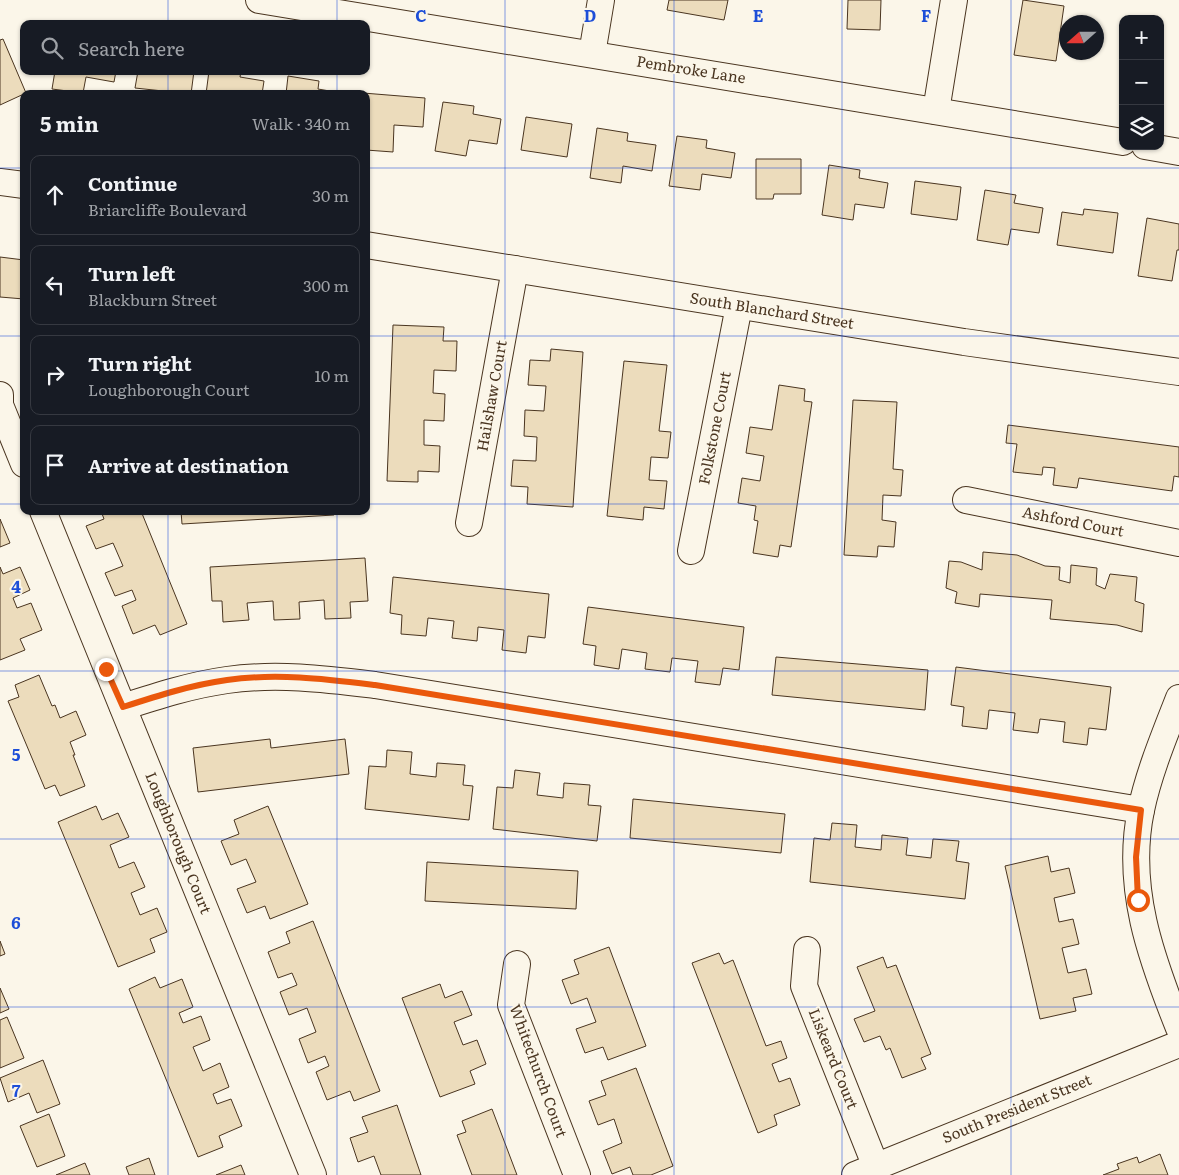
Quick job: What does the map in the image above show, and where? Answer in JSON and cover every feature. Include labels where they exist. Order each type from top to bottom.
[{"type":"street","name":"Pembroke Lane","points":[[259,0],[1119,141]]},
{"type":"street","points":[[592,54],[601,0]]},
{"type":"street","points":[[936,111],[954,0]]},
{"type":"street","points":[[1164,149],[1179,152]]},
{"type":"street","points":[[0,182],[20,184]]},
{"type":"street","name":"South Blanchard Street","points":[[370,245],[964,342],[1179,372]]},
{"type":"street","name":"Hailshaw Court","points":[[469,523],[515,269]]},
{"type":"street","name":"Folkstone Court","points":[[691,551],[739,306]]},
{"type":"street","points":[[0,395],[0,405],[20,454]]},
{"type":"street","name":"Ashford Court","points":[[966,500],[1179,543]]},
{"type":"street","name":"Loughborough Court","points":[[45,515],[313,1175]]},
{"type":"street","points":[[123,707],[186,688],[227,680],[275,676],[316,677],[1141,810]]},
{"type":"street","points":[[1179,698],[1141,810],[1136,857],[1138,900],[1155,966],[1179,1028]]},
{"type":"street","name":"Liskeard Court","points":[[807,950],[804,986],[866,1171]]},
{"type":"street","name":"Whitechurch Court","points":[[517,964],[511,1004],[577,1175]]},
{"type":"street","name":"South President Street","points":[[866,1171],[1179,1044]]},
{"type":"building","points":[[669,0],[728,0],[724,20],[667,10]]},
{"type":"building","points":[[848,0],[881,0],[880,30],[847,29]]},
{"type":"building","points":[[1023,0],[1064,6],[1063,15],[1059,15],[1059,40],[1056,61],[1014,55]]},
{"type":"building","points":[[3,39],[25,90],[20,90],[20,96],[0,105],[0,40]]},
{"type":"building","points":[[54,75],[115,75],[114,82],[86,77],[84,90],[52,89]]},
{"type":"building","points":[[137,75],[193,75],[192,90],[135,88]]},
{"type":"building","points":[[208,75],[240,75],[240,77],[264,81],[263,90],[207,90]]},
{"type":"building","points":[[288,76],[319,81],[318,89],[324,90],[286,90]]},
{"type":"building","points":[[370,94],[425,98],[423,127],[394,125],[393,152],[370,150]]},
{"type":"building","points":[[443,102],[474,106],[473,114],[501,119],[497,144],[469,140],[466,156],[435,151]]},
{"type":"building","points":[[526,117],[572,124],[567,157],[521,150]]},
{"type":"building","points":[[597,128],[628,133],[627,141],[656,145],[652,171],[623,166],[621,183],[590,178]]},
{"type":"building","points":[[677,136],[707,140],[706,148],[735,153],[731,178],[702,174],[700,190],[669,186]]},
{"type":"building","points":[[756,159],[801,159],[801,194],[774,194],[773,199],[756,199]]},
{"type":"building","points":[[829,165],[860,170],[859,178],[888,183],[884,208],[855,204],[853,220],[822,215]]},
{"type":"building","points":[[915,181],[961,187],[957,220],[911,214]]},
{"type":"building","points":[[985,190],[1016,195],[1014,203],[1043,208],[1039,233],[1011,229],[1008,245],[977,240]]},
{"type":"building","points":[[1084,209],[1118,213],[1113,253],[1057,245],[1062,212],[1083,215]]},
{"type":"building","points":[[1147,218],[1179,224],[1179,250],[1177,250],[1172,281],[1138,276]]},
{"type":"building","points":[[0,257],[20,260],[20,299],[0,297]]},
{"type":"building","points":[[393,325],[444,327],[443,341],[457,341],[456,371],[434,370],[433,393],[445,394],[444,421],[424,420],[424,445],[440,446],[439,472],[418,471],[418,482],[387,481]]},
{"type":"building","points":[[551,349],[583,352],[573,507],[527,504],[528,487],[511,486],[513,460],[536,461],[537,437],[524,436],[525,410],[544,411],[546,386],[528,385],[530,360],[550,361]]},
{"type":"building","points":[[624,361],[667,365],[659,431],[671,432],[668,458],[651,457],[649,480],[667,481],[664,509],[644,507],[643,520],[607,516]]},
{"type":"building","points":[[779,385],[805,389],[804,401],[812,402],[791,547],[780,545],[778,557],[753,553],[758,521],[754,520],[756,506],[738,503],[742,478],[760,481],[764,456],[746,453],[750,427],[772,430]]},
{"type":"building","points":[[853,400],[897,402],[893,469],[903,470],[901,496],[883,495],[882,520],[896,522],[894,547],[878,546],[877,557],[844,555]]},
{"type":"building","points":[[1008,425],[1179,447],[1179,477],[1174,476],[1172,491],[1079,478],[1077,488],[1053,485],[1055,468],[1043,467],[1042,475],[1013,472],[1017,444],[1006,443]]},
{"type":"building","points":[[102,515],[143,515],[187,624],[160,635],[155,625],[133,634],[122,606],[136,600],[132,590],[115,596],[105,573],[123,566],[113,543],[96,549],[86,526],[104,519]]},
{"type":"building","points":[[181,515],[334,515],[182,524]]},
{"type":"building","points":[[0,519],[10,543],[0,547]]},
{"type":"building","points":[[983,552],[1017,555],[1045,566],[1060,567],[1059,580],[1070,583],[1071,565],[1097,568],[1096,585],[1105,589],[1110,574],[1137,577],[1135,601],[1144,604],[1142,632],[1117,625],[1050,619],[1052,600],[980,594],[979,607],[955,603],[957,592],[946,588],[949,561],[961,562],[982,570]]},
{"type":"building","points":[[365,558],[368,601],[350,602],[351,618],[325,619],[324,600],[299,602],[300,619],[274,620],[273,601],[247,603],[249,620],[223,622],[222,601],[212,601],[210,567]]},
{"type":"building","points":[[0,567],[3,574],[20,567],[30,590],[13,598],[17,608],[31,603],[42,630],[20,639],[25,650],[0,660]]},
{"type":"building","points":[[393,577],[549,594],[545,638],[528,636],[526,653],[502,650],[504,630],[478,627],[477,641],[452,638],[454,621],[428,618],[426,636],[401,634],[402,615],[390,613]]},
{"type":"building","points":[[588,607],[744,627],[739,670],[723,668],[720,685],[695,682],[698,661],[672,658],[670,672],[645,669],[647,653],[622,649],[619,669],[594,665],[596,646],[583,644]]},
{"type":"building","points":[[776,657],[928,670],[925,710],[772,695]]},
{"type":"building","points":[[956,667],[1111,687],[1106,730],[1089,728],[1087,745],[1063,742],[1065,722],[1040,719],[1038,733],[1013,730],[1015,713],[989,710],[987,729],[962,726],[964,707],[951,705]]},
{"type":"building","points":[[39,675],[52,706],[55,705],[60,718],[76,711],[86,735],[70,742],[85,786],[60,796],[55,785],[45,789],[8,701],[19,697],[15,685]]},
{"type":"building","points":[[270,739],[271,748],[345,739],[349,774],[198,792],[193,748]]},
{"type":"building","points":[[387,750],[412,752],[410,774],[436,777],[437,763],[465,765],[463,785],[473,786],[469,820],[365,809],[369,766],[386,767]]},
{"type":"building","points":[[515,770],[540,773],[537,795],[563,798],[564,783],[590,785],[588,805],[601,806],[597,841],[493,829],[497,787],[513,788]]},
{"type":"building","points":[[633,799],[785,814],[781,853],[630,838]]},
{"type":"building","points":[[96,806],[102,820],[118,813],[129,837],[110,845],[119,868],[134,862],[145,887],[131,893],[140,915],[157,908],[167,932],[150,939],[155,952],[118,967],[58,822]]},
{"type":"building","points":[[268,806],[308,904],[270,919],[265,906],[247,913],[237,889],[256,882],[246,859],[231,865],[221,841],[239,834],[234,820]]},
{"type":"building","points":[[832,823],[857,825],[855,847],[881,850],[882,835],[908,838],[906,855],[931,858],[933,839],[959,841],[956,861],[969,863],[965,899],[810,882],[814,838],[830,840]]},
{"type":"building","points":[[1048,856],[1051,872],[1069,868],[1075,893],[1054,898],[1059,922],[1073,919],[1079,944],[1062,948],[1068,973],[1086,969],[1092,994],[1073,998],[1076,1011],[1040,1019],[1005,866]]},
{"type":"building","points":[[427,862],[578,871],[576,909],[425,901]]},
{"type":"building","points":[[313,921],[380,1091],[354,1101],[350,1091],[327,1100],[316,1072],[329,1066],[325,1056],[308,1063],[299,1039],[316,1032],[307,1008],[289,1015],[280,992],[297,985],[292,973],[278,978],[268,952],[290,943],[286,932]]},
{"type":"building","points":[[0,941],[5,954],[0,956]]},
{"type":"building","points":[[609,947],[646,1046],[608,1060],[603,1047],[585,1053],[576,1029],[596,1022],[587,998],[571,1004],[562,980],[579,974],[574,960]]},
{"type":"building","points":[[719,953],[724,964],[733,960],[766,1046],[781,1041],[787,1058],[772,1064],[779,1082],[790,1078],[800,1105],[774,1115],[777,1125],[758,1133],[692,963]]},
{"type":"building","points":[[883,957],[887,968],[896,965],[931,1054],[921,1058],[926,1069],[902,1078],[890,1048],[886,1050],[880,1036],[864,1042],[854,1019],[875,1011],[857,967]]},
{"type":"building","points":[[155,977],[160,988],[182,979],[193,1007],[179,1013],[183,1023],[201,1016],[210,1040],[193,1047],[203,1071],[220,1063],[229,1087],[213,1094],[217,1104],[231,1099],[242,1126],[219,1136],[223,1147],[198,1157],[129,989]]},
{"type":"building","points":[[440,984],[445,998],[462,991],[472,1015],[454,1022],[463,1045],[477,1040],[486,1064],[470,1071],[475,1084],[440,1097],[402,998]]},
{"type":"building","points":[[0,988],[9,1009],[0,1013]]},
{"type":"building","points":[[7,1017],[24,1058],[0,1068],[0,1020]]},
{"type":"building","points":[[43,1060],[60,1104],[37,1113],[29,1093],[8,1102],[0,1078]]},
{"type":"building","points":[[636,1068],[673,1166],[651,1175],[633,1175],[630,1167],[612,1174],[603,1151],[622,1143],[614,1119],[598,1125],[589,1101],[606,1095],[601,1081]]},
{"type":"building","points":[[397,1105],[421,1175],[381,1175],[374,1156],[358,1162],[350,1138],[368,1132],[362,1117]]},
{"type":"building","points":[[492,1109],[517,1175],[472,1175],[457,1135],[466,1132],[462,1121]]},
{"type":"building","points":[[49,1114],[65,1156],[37,1167],[20,1126]]},
{"type":"building","points":[[1160,1154],[1168,1175],[1103,1175],[1119,1169],[1117,1164],[1137,1157],[1139,1163]]},
{"type":"building","points":[[149,1158],[155,1175],[129,1175],[126,1167]]},
{"type":"building","points":[[85,1163],[90,1175],[56,1175]]},
{"type":"building","points":[[241,1165],[245,1175],[216,1175]]},
{"type":"route","points":[[106,669],[123,707],[186,688],[227,680],[275,676],[316,677],[1141,810],[1136,857],[1138,900]]}]
